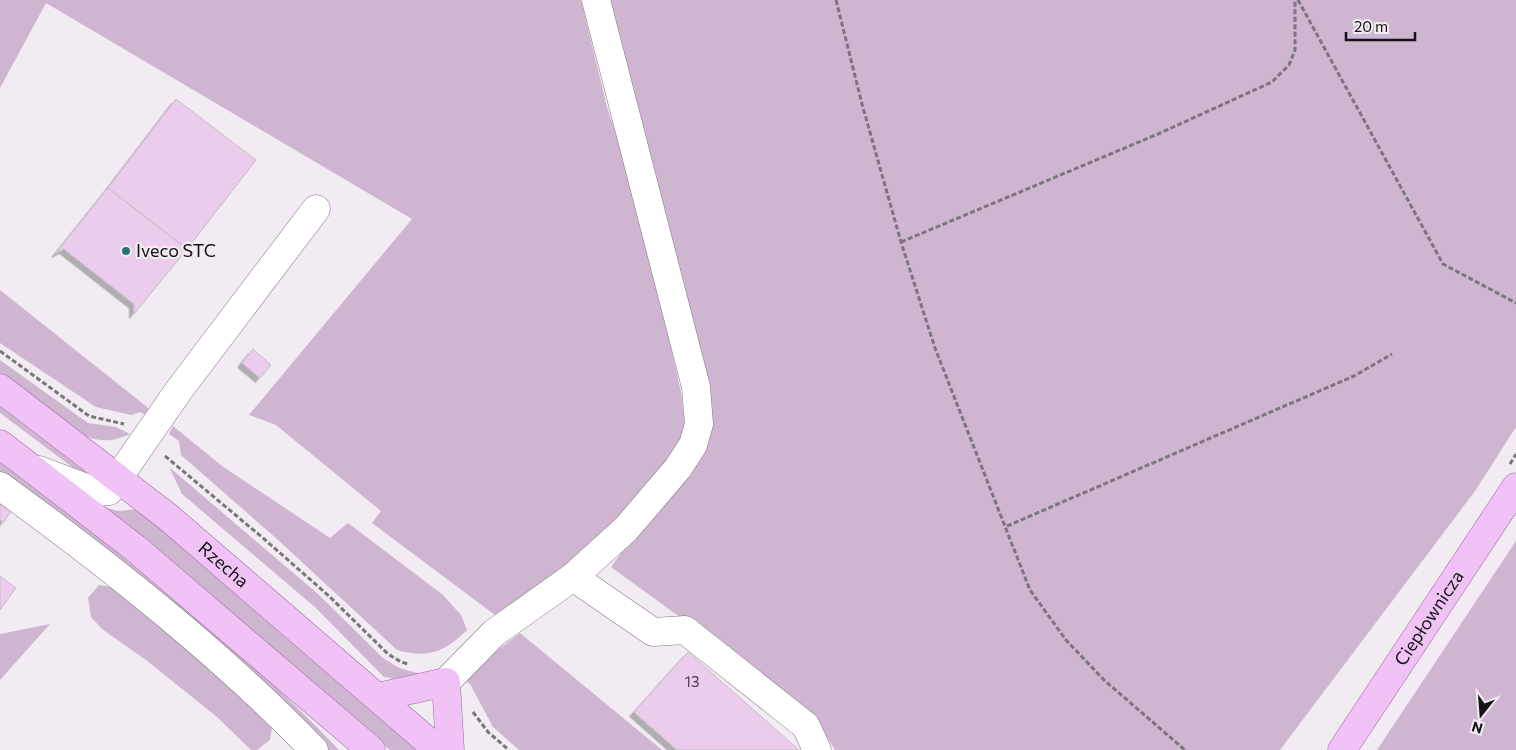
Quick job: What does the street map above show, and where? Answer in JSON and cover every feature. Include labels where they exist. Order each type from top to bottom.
[{"type":"main road","name":"Rzecha","points":[[0,388],[119,478],[176,524],[438,750]]},
{"type":"main road","points":[[0,444],[142,554],[370,750]]},
{"type":"main road","name":"Ciepłownicza","points":[[1342,750],[1516,487]]},
{"type":"main road","points":[[378,698],[446,682],[450,750]]},
{"type":"street","points":[[446,682],[494,633],[573,576],[626,530],[678,468],[693,445],[699,424],[696,388],[596,0]]},
{"type":"street","points":[[31,467],[97,492],[109,491],[179,390],[316,210]]},
{"type":"street","points":[[0,486],[77,543],[161,611],[256,693],[314,750]]},
{"type":"street","points":[[573,576],[653,632],[685,630],[806,726],[817,750]]},
{"type":"path","points":[[836,0],[862,104],[901,242],[936,348],[1007,526],[1030,590],[1066,640],[1104,680],[1184,750]]},
{"type":"path","points":[[901,242],[1158,134],[1272,82],[1289,65],[1295,50],[1297,0]]},
{"type":"path","points":[[1297,0],[1443,264],[1516,303]]},
{"type":"path","points":[[0,351],[89,416],[124,424],[146,440],[329,596],[388,654],[401,662],[409,664]]},
{"type":"path","points":[[1007,526],[1354,376],[1392,354]]},
{"type":"path","points":[[446,682],[488,732],[509,750]]},
{"type":"shaded area","points":[[0,0],[581,0],[607,107],[638,201],[681,392],[686,435],[645,486],[600,534],[551,579],[499,618],[372,523],[381,511],[276,425],[249,415],[412,219],[46,3],[0,88]]},
{"type":"shaded area","points":[[603,0],[1516,0],[1516,427],[1475,491],[1280,750],[835,750],[813,714],[611,567],[704,439]]},
{"type":"shaded area","points":[[0,290],[152,411],[148,416],[140,412],[131,415],[96,407],[0,343]]},
{"type":"shaded area","points":[[0,360],[88,423],[116,427],[130,434],[108,440],[97,440],[85,436],[0,373]]},
{"type":"shaded area","points":[[0,405],[93,474],[88,479],[0,413]]},
{"type":"shaded area","points":[[173,426],[222,466],[330,538],[348,523],[443,595],[461,615],[467,630],[451,644],[435,652],[418,654],[397,650],[277,539],[181,455],[179,441],[169,434]]},
{"type":"shaded area","points":[[0,461],[65,510],[210,629],[289,700],[339,750],[325,750],[111,558],[0,472]]},
{"type":"shaded area","points":[[169,467],[318,594],[383,658],[399,668],[421,674],[396,679],[384,677],[316,608],[182,494]]},
{"type":"shaded area","points":[[104,507],[118,511],[137,509],[420,750],[390,750],[199,584]]},
{"type":"shaded area","points":[[1516,541],[1516,750],[1377,750]]},
{"type":"shaded area","points":[[99,585],[117,588],[260,710],[272,727],[270,740],[257,750],[251,750],[217,717],[146,660],[102,629],[91,617],[88,598]]},
{"type":"shaded area","points":[[50,624],[0,680],[0,634]]},
{"type":"shaded area","points":[[520,633],[662,750],[519,750],[493,727],[470,684],[464,680]]},
{"type":"building","points":[[176,99],[256,160],[187,249],[108,188]]},
{"type":"building","name":"Iveco STC","points":[[108,188],[187,249],[134,314],[134,304],[64,249],[56,253]]},
{"type":"building","points":[[253,349],[271,365],[260,378],[242,363]]},
{"type":"building","points":[[0,497],[14,506],[4,522],[0,520]]},
{"type":"building","points":[[0,576],[16,588],[0,610]]},
{"type":"building","points":[[688,652],[799,750],[677,750],[634,712]]},
{"type":"place","name":"Iveco STC","points":[[126,251]]}]
